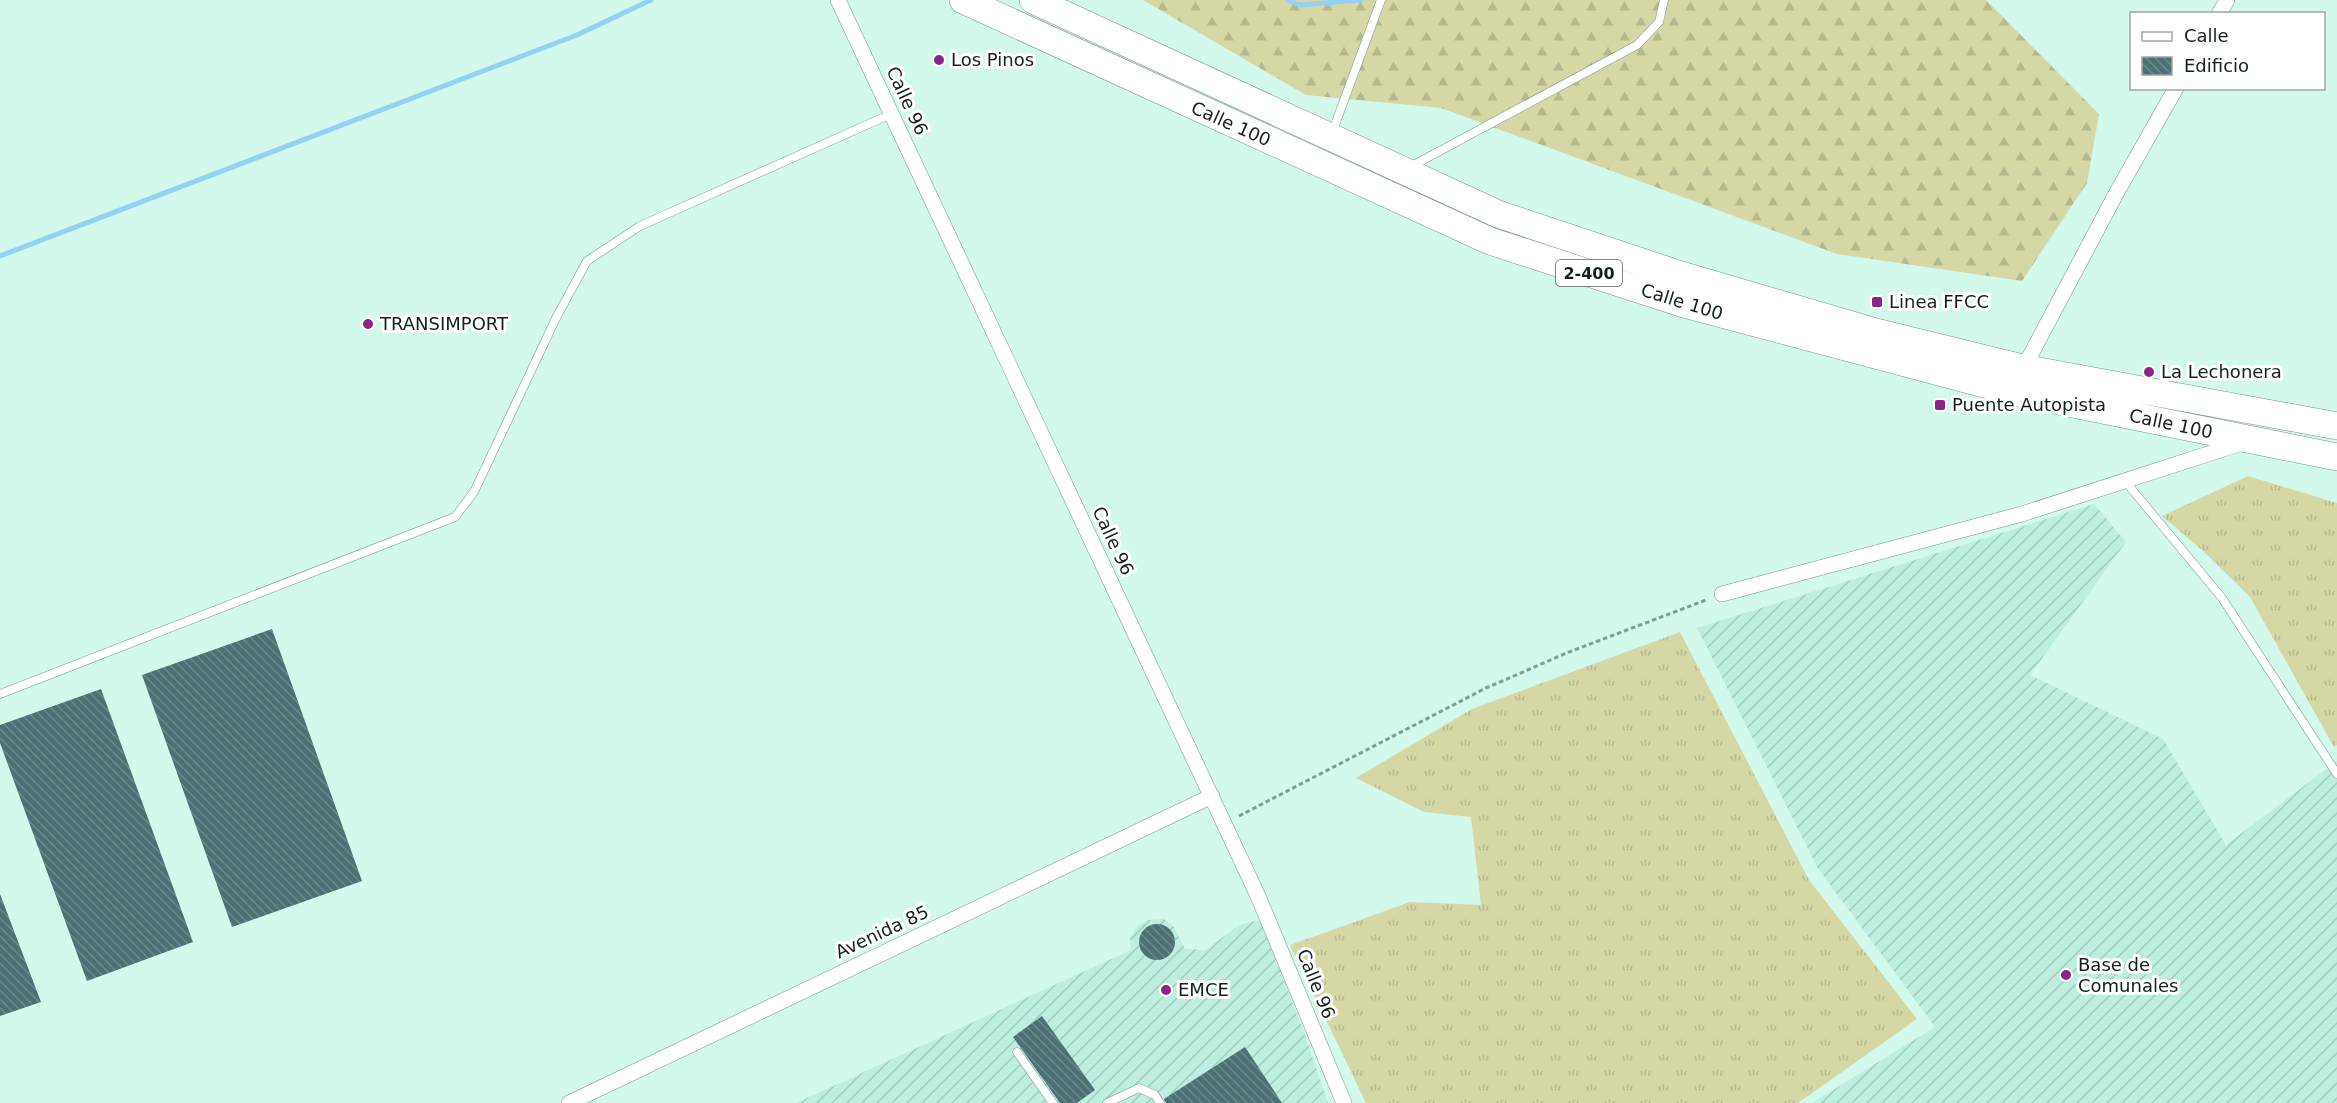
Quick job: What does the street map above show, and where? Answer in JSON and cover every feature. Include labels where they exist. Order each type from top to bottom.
[{"type":"highway","name":"Calle 100","points":[[963,0],[1490,241],[1684,304],[2019,380],[2251,441],[2337,457]]},
{"type":"highway","name":"Calle 100","points":[[1033,0],[1498,214],[1681,275],[1872,331],[2019,380],[2337,426]]},
{"type":"highway","points":[[2287,447],[2337,473]]},
{"type":"street","name":"Calle 96","points":[[838,0],[1225,824],[1258,896],[1344,1103]]},
{"type":"street","points":[[2019,380],[2117,192],[2175,90]]},
{"type":"street","points":[[1722,594],[2011,517],[2251,441]]},
{"type":"street","name":"Avenida 85","points":[[569,1103],[1212,796]]},
{"type":"lane","points":[[1331,137],[1381,0]]},
{"type":"lane","points":[[1403,171],[1637,45],[1659,22],[1664,0]]},
{"type":"lane","points":[[0,694],[455,517],[474,492],[556,318],[587,261],[640,226],[891,114]]},
{"type":"lane","points":[[2125,481],[2222,598],[2337,774]]},
{"type":"lane","points":[[1017,1052],[1053,1103]]},
{"type":"lane","points":[[1107,1103],[1139,1088],[1155,1095],[1160,1103]]},
{"type":"path","points":[[1225,824],[1486,688],[1569,652],[1722,594]]},
{"type":"shaded area","points":[[2094,504],[2126,542],[2030,675],[2163,739],[2226,845],[2337,761],[2337,1103],[1812,1103],[1935,1027],[1817,867],[1697,628]]},
{"type":"shaded area","name":"EMCE","points":[[1164,919],[1173,926],[1185,949],[1206,950],[1239,925],[1260,920],[1303,1029],[1328,1103],[796,1103],[1131,950],[1130,938],[1137,927],[1148,920]]},
{"type":"green space","points":[[1143,0],[1986,0],[2099,114],[2087,183],[2022,281],[1837,254],[1441,108],[1306,95]]},
{"type":"green space","points":[[2248,476],[2337,503],[2337,745],[2334,747],[2250,597],[2202,550],[2162,516]]},
{"type":"green space","points":[[1680,632],[1809,880],[1917,1019],[1798,1103],[1366,1103],[1290,945],[1410,902],[1481,905],[1471,817],[1424,812],[1356,778],[1472,709]]},
{"type":"building","points":[[272,629],[362,881],[232,927],[142,675]]},
{"type":"building","points":[[101,689],[193,942],[87,981],[0,743],[0,725]]},
{"type":"building","points":[[0,894],[41,1002],[0,1016]]},
{"type":"building","points":[[1157,924],[1170,929],[1175,942],[1170,955],[1157,960],[1144,955],[1139,942],[1144,929]]},
{"type":"building","points":[[1042,1016],[1095,1090],[1077,1103],[1060,1103],[1013,1037]]},
{"type":"building","points":[[1245,1047],[1282,1103],[1166,1103],[1164,1099]]},
{"type":"waterway","points":[[0,256],[577,35],[651,0]]},
{"type":"waterway","points":[[1287,0],[1300,5],[1361,0]]},
{"type":"place","name":"Los Pinos","points":[[939,60]]},
{"type":"place","name":"Linea FFCC","points":[[1877,302]]},
{"type":"place","name":"TRANSIMPORT","points":[[368,324]]},
{"type":"place","name":"La Lechonera","points":[[2149,372]]},
{"type":"place","name":"Puente Autopista","points":[[1940,405]]},
{"type":"place","name":"Base de Comunales","points":[[2066,975]]},
{"type":"place","name":"EMCE","points":[[1166,990]]}]
